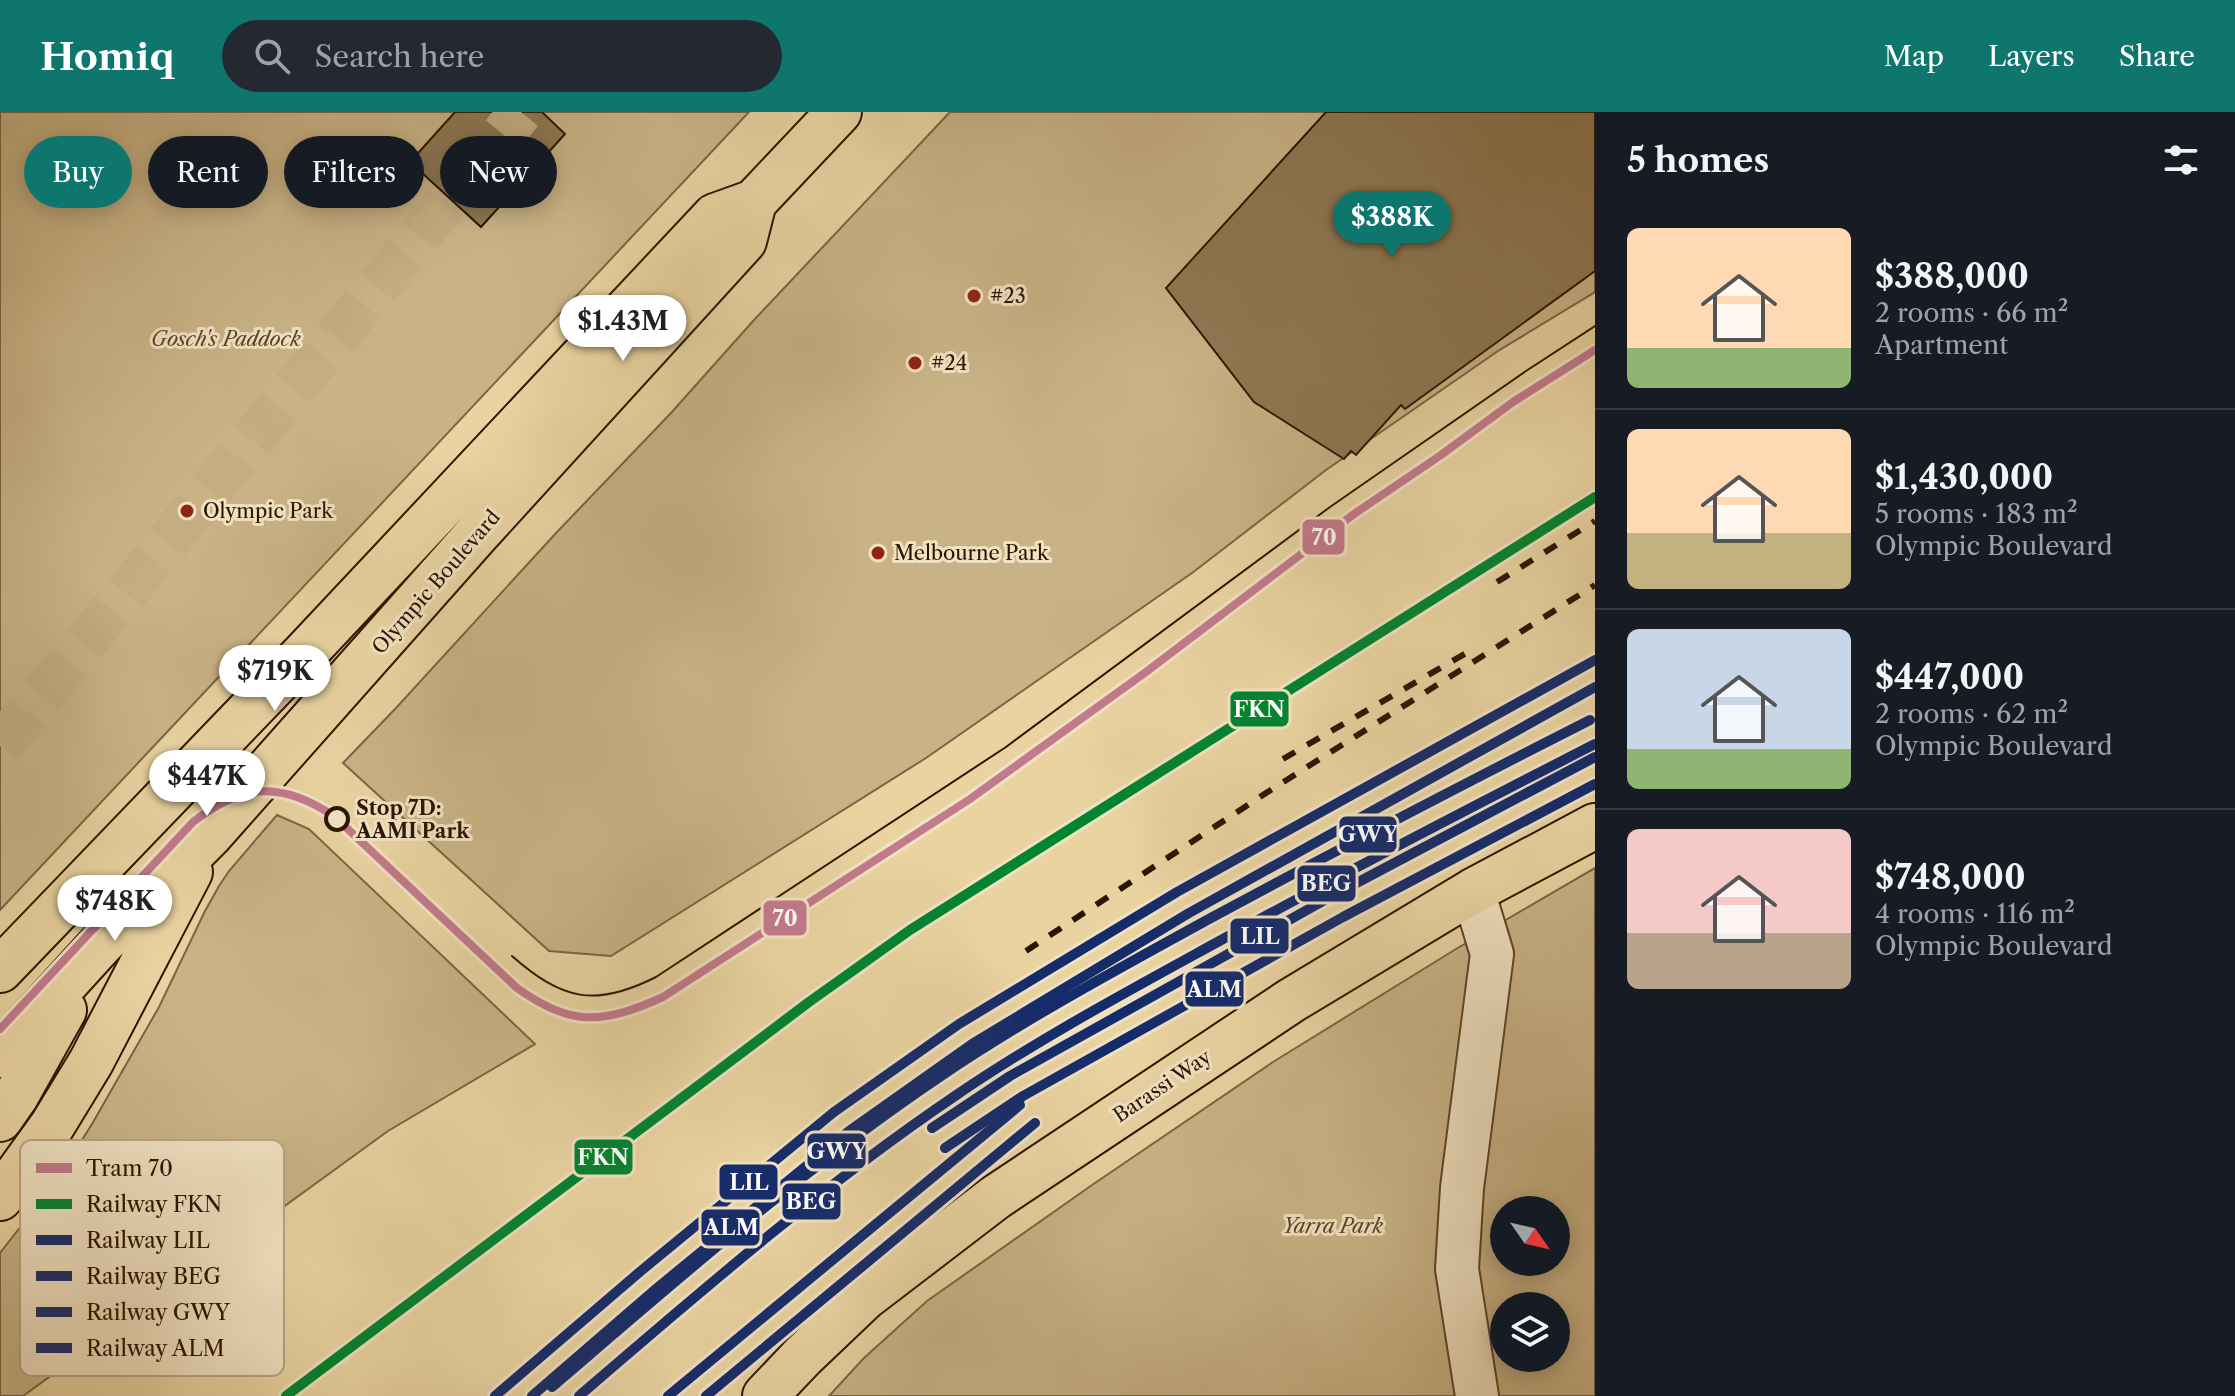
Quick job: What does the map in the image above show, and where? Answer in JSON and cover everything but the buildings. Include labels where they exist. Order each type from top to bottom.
[{"type":"main road","name":"Olympic Boulevard","points":[[0,970],[194,769],[715,216],[754,202],[839,112]]},
{"type":"main road","name":"Olympic Boulevard","points":[[0,1055],[101,944],[210,835],[477,534],[744,241],[754,202]]},
{"type":"main road","points":[[0,1119],[101,944],[194,769]]},
{"type":"main road","name":"Barassi Way","points":[[765,1396],[864,1298],[996,1197],[1292,1000],[1473,891],[1595,826]]},
{"type":"main road","points":[[41,1140],[120,1009],[210,835]]},
{"type":"main road","points":[[43,923],[76,923],[91,932],[115,969],[120,1009]]},
{"type":"main road","points":[[0,1198],[20,1170]]},
{"type":"street","points":[[1473,891],[1492,954],[1462,1188],[1457,1269],[1477,1396]]},
{"type":"green space","name":"Gosch's Paddock","points":[[0,112],[749,112],[0,910]]},
{"type":"green space","name":"Melbourne Park","points":[[950,112],[1595,112],[1595,292],[1498,351],[1326,470],[1192,573],[926,758],[611,956],[549,951],[343,763]]},
{"type":"green space","points":[[277,815],[309,829],[535,1044],[388,1131],[284,1207],[284,1140],[82,1140],[159,1007],[205,911],[229,871]]},
{"type":"green space","name":"Yarra Park","points":[[1595,868],[1595,1396],[829,1396],[864,1358],[927,1301],[1273,1062]]},
{"type":"green space","points":[[20,1227],[20,1376],[51,1376],[23,1396],[0,1396],[0,1253]]},
{"type":"tunnel","points":[[0,746],[521,112]]},
{"type":"tram line","points":[[512,956],[547,982],[580,995],[615,993],[656,977],[1006,747],[1330,507],[1595,326]]},
{"type":"tram line","name":"70","points":[[0,1029],[193,822],[229,800],[263,791],[297,797],[335,817],[517,988],[537,1001],[555,1010],[588,1017],[605,1016],[642,1006],[663,997],[970,799],[1146,672],[1354,514],[1513,402],[1595,350]]},
{"type":"railway","points":[[1497,582],[1595,521]]},
{"type":"railway","points":[[1026,951],[1266,793],[1595,585]]},
{"type":"railway","points":[[1283,759],[1473,649]]},
{"type":"rail line","name":"FKN","points":[[286,1396],[809,1002],[910,930],[1595,497]]},
{"type":"rail line","name":"LIL","points":[[495,1396],[834,1112],[959,1024],[1177,892],[1595,660]]},
{"type":"rail line","name":"ALM","points":[[532,1396],[657,1288],[849,1131],[972,1044],[1189,913],[1595,687]]},
{"type":"rail line","name":"GWY","points":[[552,1387],[790,1187],[973,1055],[1073,994],[1209,919],[1590,720]]},
{"type":"rail line","name":"BEG","points":[[579,1396],[809,1203],[906,1130],[987,1075],[1087,1014],[1223,939],[1595,744]]},
{"type":"rail line","name":"LIL","points":[[932,1128],[1010,1076],[1332,896],[1595,757]]},
{"type":"rail line","name":"ALM","points":[[945,1148],[1023,1096],[1343,917],[1595,784]]},
{"type":"rail line","name":"LIL","points":[[668,1396],[1020,1105]]},
{"type":"rail line","name":"ALM","points":[[706,1396],[1035,1123]]},
{"type":"place","name":"#23","points":[[974,296]]},
{"type":"place","name":"#24","points":[[915,363]]},
{"type":"place","name":"Olympic Park","points":[[187,511]]},
{"type":"place","name":"Melbourne Park","points":[[878,553]]},
{"type":"place","name":"Stop 7D: AAMI Park","points":[[337,819]]}]
